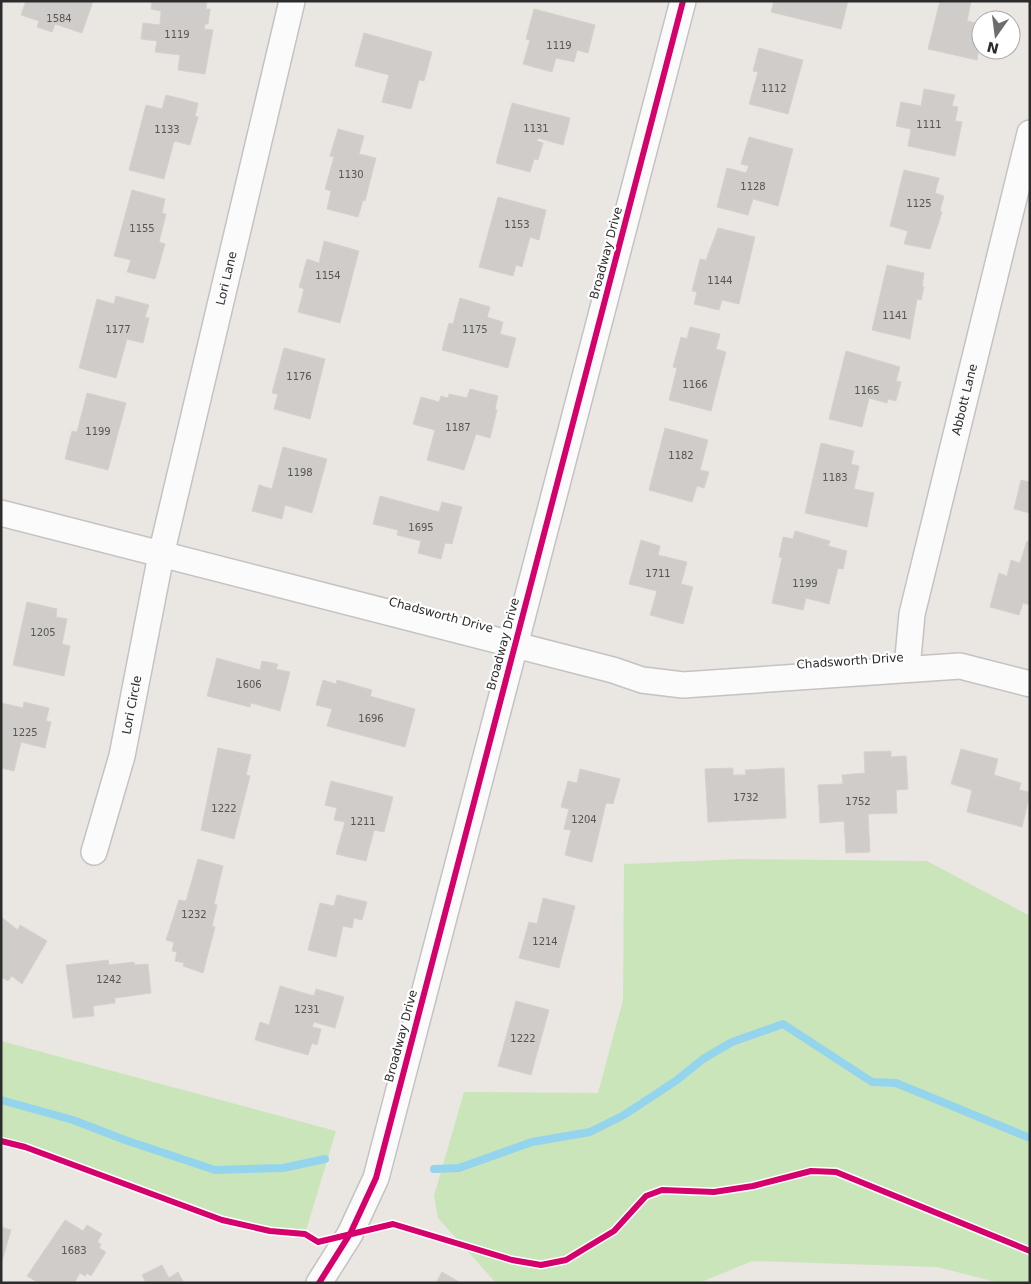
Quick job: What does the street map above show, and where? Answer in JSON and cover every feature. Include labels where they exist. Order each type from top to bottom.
[{"type":"street","name":"Lori Lane","points":[[161,555],[292,1]]},
{"type":"street","name":"Broadway Drive","points":[[319,1283],[350,1234],[376,1178],[683,1]]},
{"type":"street","name":"Abbott Lane","points":[[907,668],[912,614],[1030,133]]},
{"type":"street","name":"Chadsworth Drive","points":[[1,513],[613,670],[642,680],[682,685],[907,668],[960,666],[1030,684]]},
{"type":"street","name":"Lori Circle","points":[[94,852],[122,756],[161,555]]},
{"type":"green space","points":[[742,859],[927,861],[1030,916],[1030,1283],[1000,1283],[937,1267],[752,1261],[699,1283],[496,1283],[438,1218],[434,1196],[464,1092],[598,1093],[623,1000],[624,864]]},
{"type":"green space","points":[[1,1041],[336,1131],[305,1234],[270,1231],[222,1220],[25,1147],[1,1141]]},
{"type":"building","points":[[26,1],[93,1],[82,33],[55,24],[52,32],[37,27],[39,21],[21,15]]},
{"type":"building","points":[[152,1],[207,1],[206,9],[210,9],[208,24],[205,24],[204,29],[213,30],[205,74],[178,70],[180,55],[155,52],[157,41],[141,39],[143,23],[160,25],[161,11],[151,9]]},
{"type":"building","points":[[774,1],[848,1],[841,29],[771,12]]},
{"type":"building","points":[[940,1],[971,1],[967,21],[971,22],[971,59],[928,49]]},
{"type":"building","points":[[534,9],[595,25],[588,53],[577,50],[574,62],[556,58],[552,72],[523,64],[530,40],[526,39]]},
{"type":"building","points":[[364,33],[432,52],[424,81],[419,80],[411,109],[382,102],[389,75],[355,66]]},
{"type":"building","points":[[759,48],[803,60],[788,114],[749,104],[758,72],[753,71]]},
{"type":"building","points":[[924,89],[955,95],[952,106],[958,107],[955,121],[962,122],[955,156],[908,146],[911,129],[896,126],[901,102],[921,106]]},
{"type":"building","points":[[166,95],[198,103],[195,116],[198,117],[190,145],[174,141],[164,179],[129,170],[146,105],[162,109]]},
{"type":"building","points":[[512,103],[570,118],[563,145],[538,138],[537,141],[543,143],[538,160],[534,159],[530,172],[496,163]]},
{"type":"building","points":[[338,129],[364,136],[359,154],[376,158],[365,201],[363,200],[358,217],[327,209],[331,191],[325,189],[334,157],[330,156]]},
{"type":"building","points":[[749,137],[793,149],[778,206],[753,199],[748,215],[717,207],[727,168],[746,173],[749,166],[741,164]]},
{"type":"building","points":[[904,170],[939,178],[935,193],[944,196],[940,211],[942,212],[930,249],[904,244],[908,231],[890,226]]},
{"type":"building","points":[[132,190],[165,199],[162,213],[166,214],[159,242],[165,244],[155,279],[127,272],[131,260],[114,256]]},
{"type":"building","points":[[498,197],[546,210],[539,240],[530,237],[522,267],[516,265],[513,276],[479,267]]},
{"type":"building","points":[[718,228],[755,237],[739,304],[722,300],[719,310],[694,304],[697,292],[692,291],[700,259],[706,260]]},
{"type":"building","points":[[324,241],[359,251],[340,323],[298,312],[304,289],[299,287],[307,259],[319,263]]},
{"type":"building","points":[[887,265],[924,273],[922,287],[924,287],[921,300],[917,299],[910,339],[872,330]]},
{"type":"building","points":[[116,296],[149,305],[145,317],[149,318],[143,343],[127,339],[116,378],[79,368],[97,299],[114,304]]},
{"type":"building","points":[[460,298],[490,307],[487,317],[503,322],[500,334],[516,338],[508,368],[442,350],[449,323],[453,324]]},
{"type":"building","points":[[690,327],[720,334],[716,349],[726,352],[711,411],[669,400],[677,368],[673,367],[681,337],[687,339]]},
{"type":"building","points":[[284,348],[325,359],[310,419],[274,409],[278,394],[272,393]]},
{"type":"building","points":[[846,351],[900,367],[896,381],[901,382],[896,401],[888,399],[887,403],[869,398],[862,427],[829,419]]},
{"type":"building","points":[[470,389],[498,396],[495,409],[497,410],[490,438],[476,434],[464,470],[427,460],[435,430],[413,424],[421,397],[439,402],[441,396],[448,398],[449,394],[467,398]]},
{"type":"building","points":[[87,393],[126,403],[108,470],[65,459],[72,431],[77,432]]},
{"type":"building","points":[[665,428],[708,440],[700,470],[709,472],[704,488],[697,486],[692,502],[649,490]]},
{"type":"building","points":[[821,443],[854,451],[851,464],[859,466],[854,489],[874,493],[867,527],[805,513]]},
{"type":"building","points":[[283,447],[327,459],[312,513],[285,505],[282,519],[252,511],[259,485],[272,489]]},
{"type":"building","points":[[1021,480],[1030,482],[1030,513],[1014,509]]},
{"type":"building","points":[[380,496],[439,512],[442,502],[462,507],[452,544],[445,543],[441,559],[418,553],[421,541],[397,535],[398,530],[373,524]]},
{"type":"building","points":[[795,531],[830,541],[828,546],[847,551],[843,569],[838,568],[829,604],[806,598],[803,610],[772,603],[782,558],[779,557],[783,537],[793,539]]},
{"type":"building","points":[[641,540],[660,546],[658,555],[687,562],[681,584],[693,587],[683,624],[650,615],[657,591],[629,584]]},
{"type":"building","points":[[1027,541],[1030,542],[1030,605],[1023,603],[1019,615],[990,607],[999,573],[1007,576],[1011,560],[1020,563]]},
{"type":"building","points":[[27,602],[57,609],[56,617],[67,619],[62,644],[70,646],[64,676],[13,665]]},
{"type":"building","points":[[217,658],[260,670],[262,661],[278,664],[276,669],[290,672],[280,711],[251,703],[250,707],[207,696]]},
{"type":"building","points":[[323,680],[336,684],[337,680],[372,690],[370,696],[415,709],[405,747],[327,726],[332,709],[316,705]]},
{"type":"building","points":[[24,702],[49,708],[46,721],[51,722],[45,748],[21,742],[14,771],[1,768],[1,703],[23,708]]},
{"type":"building","points":[[218,748],[251,755],[246,775],[250,776],[234,839],[201,830]]},
{"type":"building","points":[[961,749],[998,759],[994,775],[1021,783],[1019,790],[1030,792],[1022,827],[967,812],[972,790],[951,784]]},
{"type":"building","points":[[891,751],[891,757],[906,756],[908,789],[896,790],[897,813],[868,814],[870,852],[846,853],[844,821],[820,823],[818,785],[843,784],[842,775],[865,773],[864,752]]},
{"type":"building","points":[[733,768],[733,775],[746,775],[745,770],[784,768],[786,818],[708,822],[705,769]]},
{"type":"building","points":[[580,769],[620,779],[613,804],[606,803],[592,862],[565,855],[571,830],[564,829],[569,809],[561,807],[568,781],[577,783]]},
{"type":"building","points":[[331,781],[393,797],[384,832],[374,830],[366,861],[336,854],[345,822],[334,820],[337,808],[325,805]]},
{"type":"building","points":[[198,859],[223,866],[214,904],[217,905],[212,926],[215,927],[203,973],[183,966],[184,963],[175,961],[177,952],[172,951],[174,942],[166,940],[179,900],[186,901]]},
{"type":"building","points":[[337,895],[367,902],[362,920],[354,918],[352,928],[343,926],[336,957],[308,950],[320,903],[334,906]]},
{"type":"building","points":[[543,898],[575,906],[559,968],[519,958],[529,922],[537,924]]},
{"type":"building","points":[[1,917],[18,930],[20,925],[47,941],[22,984],[12,976],[8,981],[1,977]]},
{"type":"building","points":[[108,960],[109,965],[134,962],[135,965],[148,964],[151,993],[115,998],[115,1003],[93,1006],[94,1016],[73,1018],[66,965]]},
{"type":"building","points":[[280,986],[314,996],[316,989],[344,997],[335,1028],[314,1022],[312,1027],[321,1029],[317,1045],[312,1043],[308,1055],[255,1040],[260,1022],[269,1025]]},
{"type":"building","points":[[516,1001],[549,1010],[531,1075],[498,1066]]},
{"type":"building","points":[[65,1220],[83,1231],[87,1225],[102,1234],[97,1242],[101,1244],[99,1248],[106,1252],[91,1276],[87,1273],[85,1276],[80,1273],[74,1283],[39,1283],[27,1276]]},
{"type":"building","points":[[1,1227],[11,1230],[2,1261],[1,1260]]},
{"type":"building","points":[[162,1265],[169,1278],[178,1272],[184,1283],[146,1283],[142,1275]]},
{"type":"building","points":[[442,1272],[461,1283],[436,1283]]},
{"type":"waterway","points":[[434,1169],[459,1168],[532,1142],[590,1132],[624,1115],[677,1080],[703,1059],[732,1042],[783,1024],[872,1082],[896,1083],[1030,1138]]},
{"type":"waterway","points":[[1,1100],[73,1120],[125,1140],[215,1170],[283,1168],[325,1159]]},
{"type":"cycle path","points":[[319,1283],[350,1234],[376,1178],[683,1]]},
{"type":"cycle path","points":[[1,1141],[25,1147],[222,1220],[270,1231],[305,1234],[318,1242],[393,1224],[512,1260],[541,1265],[566,1260],[614,1231],[646,1196],[662,1190],[714,1192],[753,1186],[811,1171],[836,1172],[1030,1251]]}]
